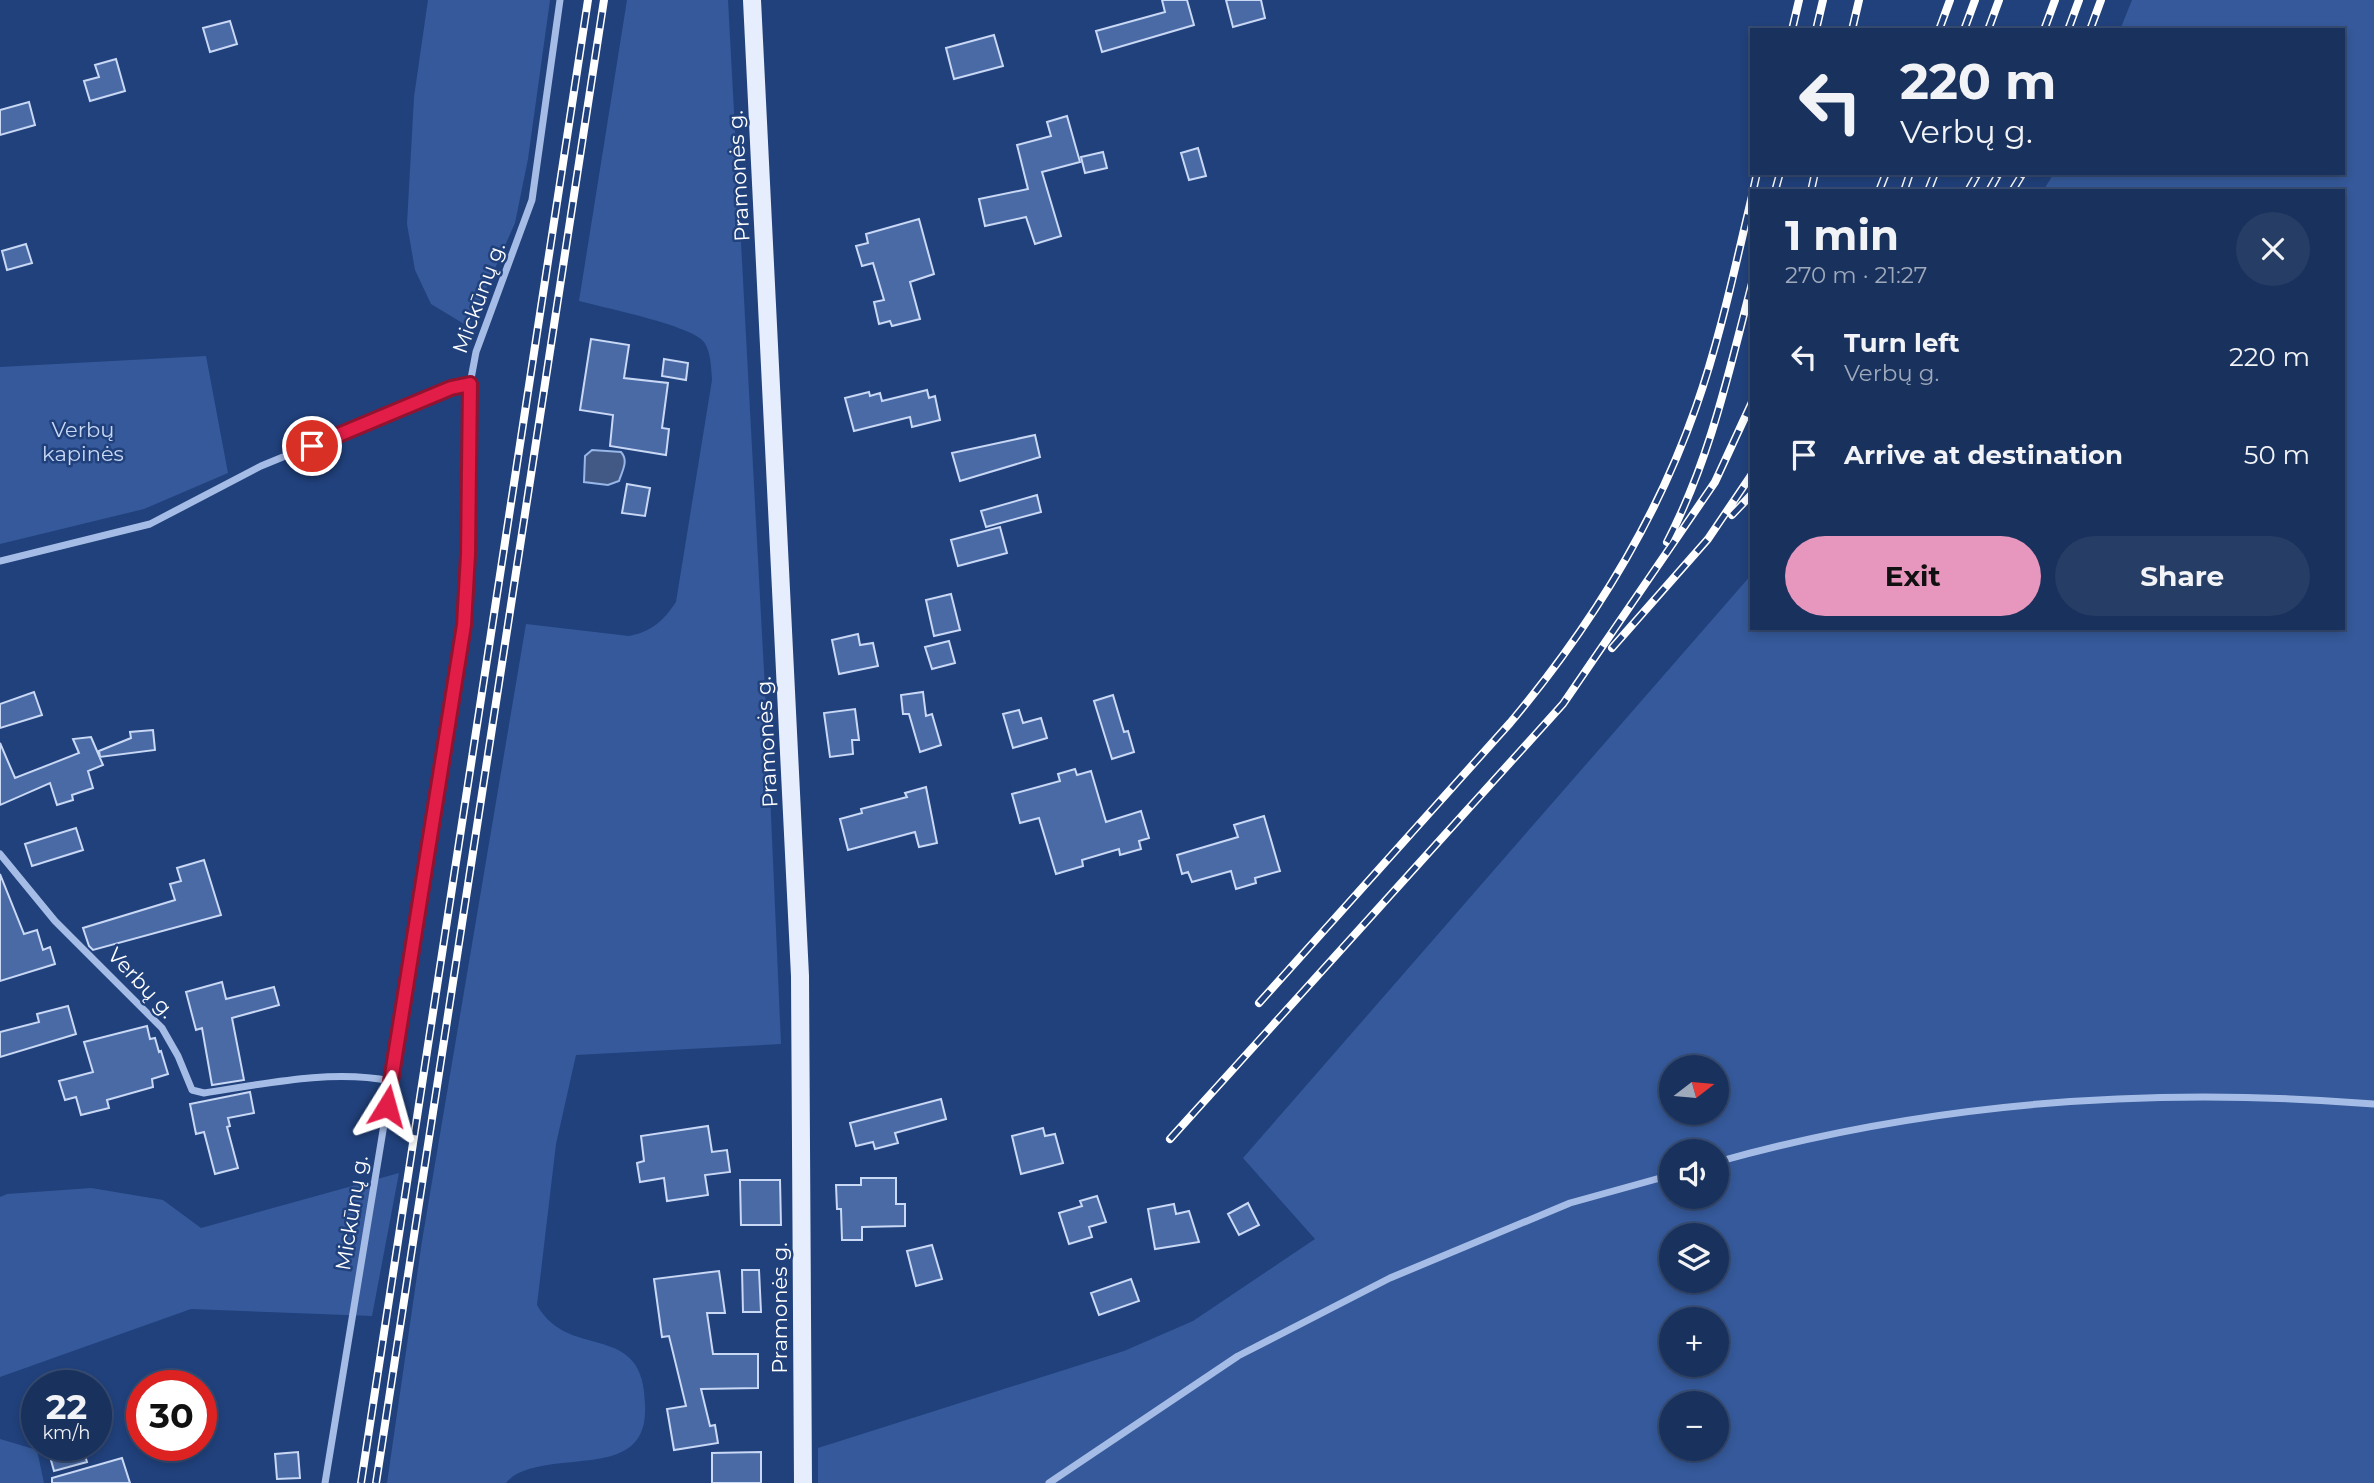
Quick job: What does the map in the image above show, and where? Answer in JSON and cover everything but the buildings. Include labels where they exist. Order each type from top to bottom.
[{"type":"main road","name":"Pramonės g.","points":[[752,0],[800,976],[803,1483]]},
{"type":"street","name":"Mickūnų g.","points":[[325,1483],[464,625],[468,555],[470,384],[476,352],[532,200],[560,0]]},
{"type":"street","points":[[0,561],[150,524],[261,466],[451,388],[470,384]]},
{"type":"street","name":"Verbų g.","points":[[0,854],[55,921],[162,1028],[192,1090],[204,1093],[295,1080],[391,1080]]},
{"type":"street","points":[[1729,1159],[1790,1142],[1928,1116],[2082,1100],[2215,1096],[2297,1097],[2374,1104]]},
{"type":"street","points":[[1049,1483],[1238,1356],[1390,1278],[1570,1203],[1659,1178]]},
{"type":"green space","points":[[428,0],[550,0],[528,159],[515,223],[469,327],[431,304],[415,270],[407,224],[414,97]]},
{"type":"green space","points":[[627,0],[728,0],[768,746],[781,1044],[576,1055],[556,1144],[537,1305],[552,1323],[569,1333],[622,1352],[635,1364],[643,1383],[645,1414],[641,1433],[634,1443],[624,1451],[605,1458],[527,1470],[506,1483],[387,1483],[422,1241],[526,624],[629,636],[651,628],[671,609],[676,602],[712,380],[708,350],[704,342],[696,336],[626,312],[579,301]]},
{"type":"green space","points":[[2132,0],[2374,0],[2374,1483],[818,1483],[818,1448],[1124,1351],[1193,1321],[1315,1239],[1243,1158],[1750,576],[1750,630],[2345,630],[2345,189],[2044,189],[2053,175],[2345,175],[2345,28],[2121,28]]},
{"type":"green space","name":"Verbų kapinės","points":[[206,356],[228,473],[144,509],[0,544],[0,367]]},
{"type":"green space","points":[[399,1173],[372,1316],[191,1309],[0,1377],[0,1197],[7,1194],[91,1188],[163,1200],[201,1228]]},
{"type":"green space","points":[[0,1439],[21,1445],[21,1461],[39,1461],[44,1483],[0,1483]]},
{"type":"shaded area","points":[[592,450],[621,452],[625,462],[619,481],[608,485],[584,482],[585,456]]},
{"type":"railway","points":[[361,1483],[588,0]]},
{"type":"railway","points":[[376,1483],[604,0]]},
{"type":"railway","points":[[1792,28],[1799,0]]},
{"type":"railway","points":[[1816,28],[1823,0]]},
{"type":"railway","points":[[1852,28],[1859,0]]},
{"type":"railway","points":[[1940,28],[1950,0]]},
{"type":"railway","points":[[1965,28],[1975,0]]},
{"type":"railway","points":[[1989,28],[1999,0]]},
{"type":"railway","points":[[2045,28],[2055,0]]},
{"type":"railway","points":[[2069,28],[2079,0]]},
{"type":"railway","points":[[2091,28],[2101,0]]},
{"type":"railway","points":[[1753,189],[1757,175]]},
{"type":"railway","points":[[1776,189],[1779,175]]},
{"type":"railway","points":[[1811,189],[1815,175]]},
{"type":"railway","points":[[1880,189],[1885,175]]},
{"type":"railway","points":[[1905,189],[1909,175]]},
{"type":"railway","points":[[1929,189],[1934,175]]},
{"type":"railway","points":[[1969,189],[1977,175]]},
{"type":"railway","points":[[1990,189],[1998,175]]},
{"type":"railway","points":[[2013,189],[2022,175]]},
{"type":"railway","points":[[1259,1003],[1510,723],[1567,650],[1617,574],[1661,493],[1696,407],[1720,329],[1750,204]]},
{"type":"railway","points":[[1667,542],[1707,447],[1750,291]]},
{"type":"railway","points":[[1170,1139],[1563,704],[1715,482],[1750,406]]},
{"type":"railway","points":[[1612,648],[1708,539],[1750,477]]},
{"type":"railway","points":[[1732,515],[1750,496]]},
{"type":"route","points":[[312,446],[451,388],[470,384],[468,555],[464,625],[387,1106]]}]
